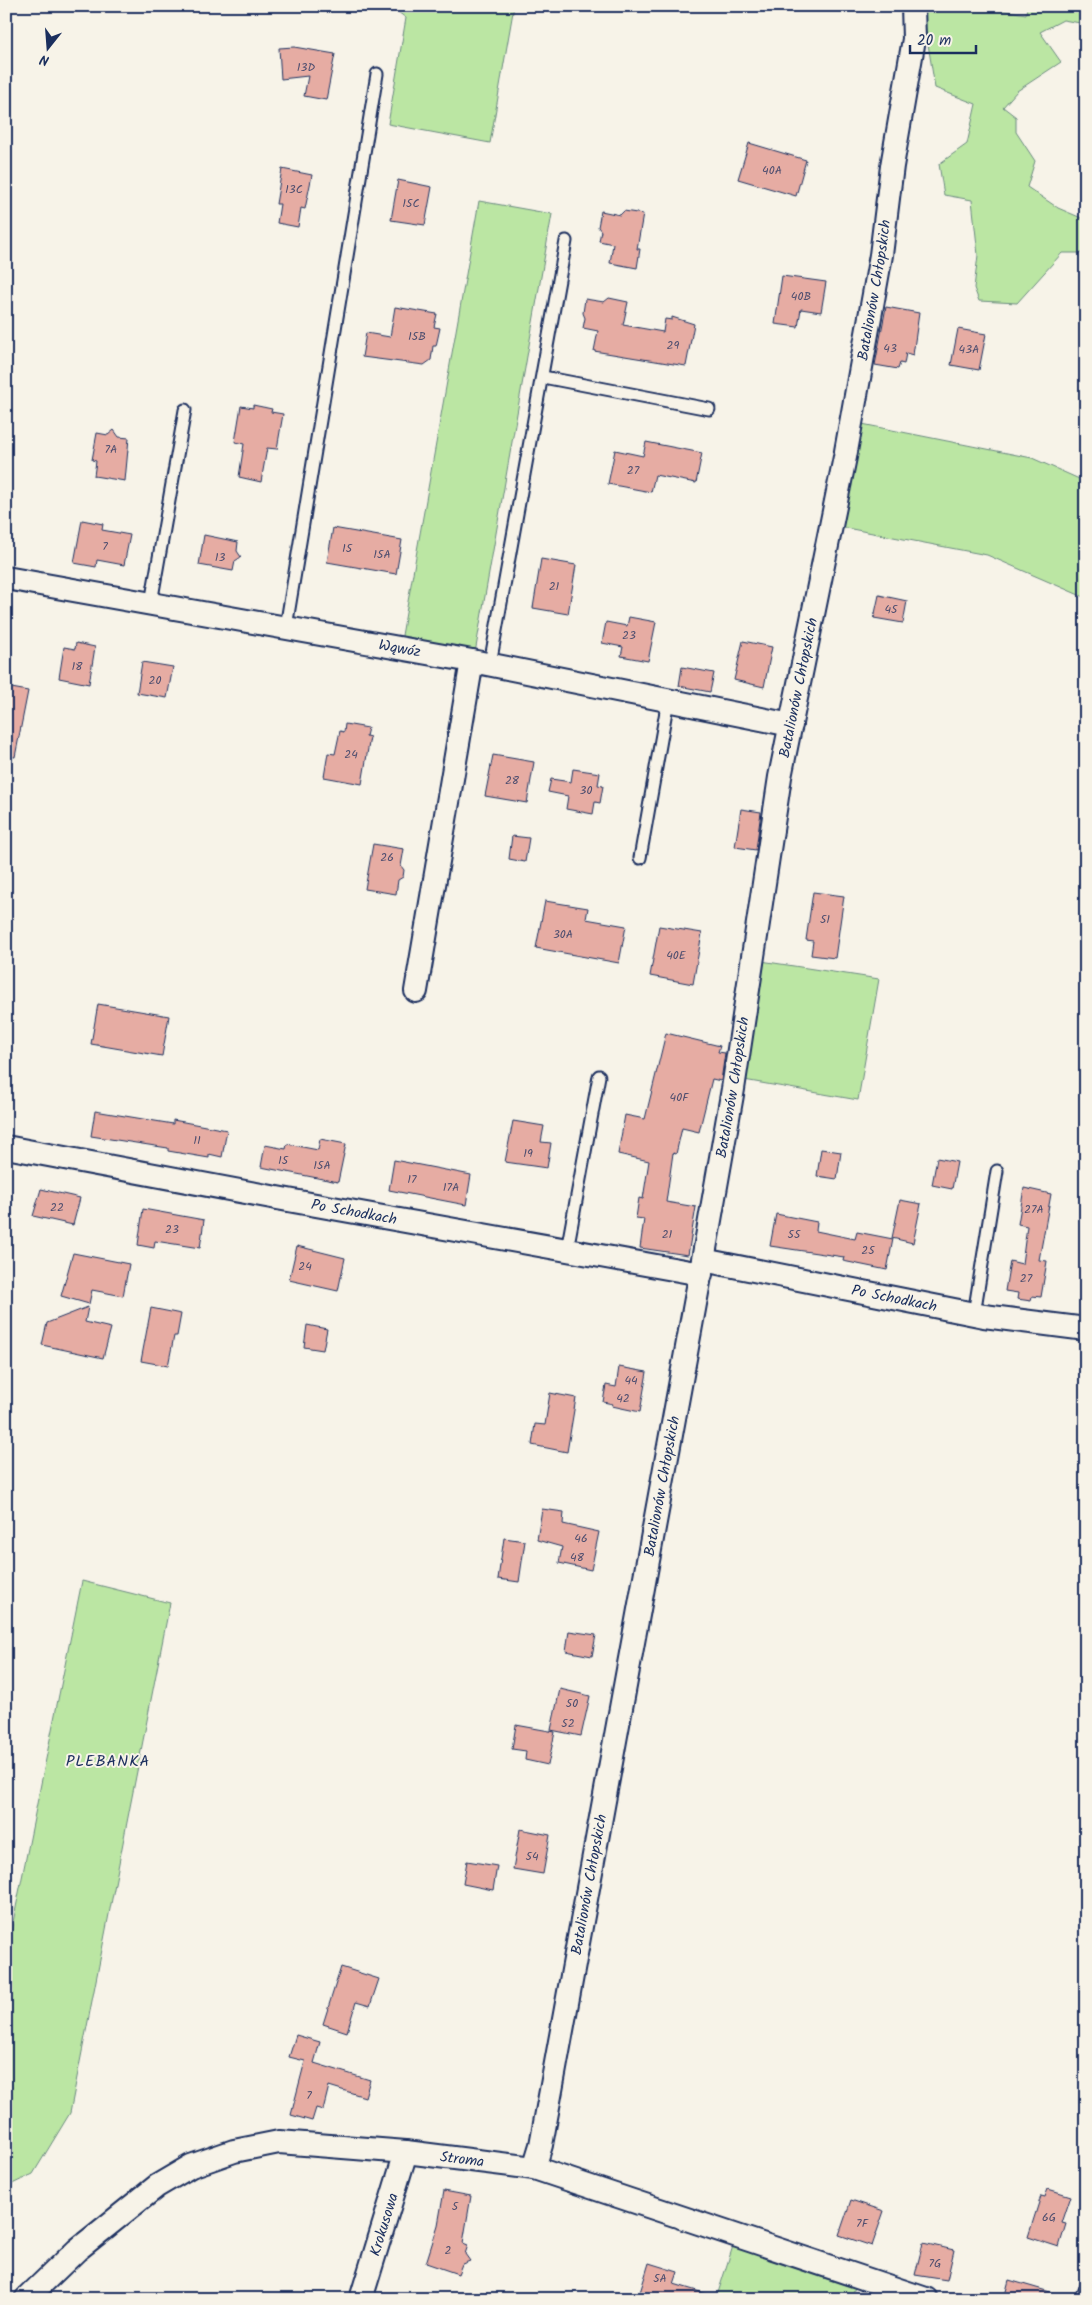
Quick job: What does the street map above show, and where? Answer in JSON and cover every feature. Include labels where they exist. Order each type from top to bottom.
[{"type":"street","name":"Batalionów Chłopskich","points":[[534,2168],[542,2135],[702,1267],[733,1089],[780,777],[844,457],[881,255],[892,166],[914,39],[913,6]]},
{"type":"street","name":"Wąwóz","points":[[6,578],[481,663],[791,725]]},
{"type":"street","points":[[416,991],[481,663]]},
{"type":"street","name":"Po Schodkach","points":[[6,1147],[567,1250],[702,1267],[974,1314],[1086,1329]]},
{"type":"street","name":"Stroma","points":[[26,2299],[77,2250],[156,2186],[191,2166],[234,2151],[279,2142],[406,2152],[534,2168],[926,2299]]},
{"type":"street","name":"Krokusowa","points":[[361,2299],[406,2152]]},
{"type":"lane","points":[[286,627],[377,74]]},
{"type":"lane","points":[[481,663],[543,377],[566,241]]},
{"type":"lane","points":[[543,377],[709,409]]},
{"type":"lane","points":[[151,603],[185,410]]},
{"type":"lane","points":[[640,858],[668,700]]},
{"type":"lane","points":[[567,1250],[599,1076]]},
{"type":"lane","points":[[974,1314],[997,1171]]},
{"type":"lane","points":[[1081,2299],[1086,2284]]},
{"type":"green space","points":[[390,6],[514,6],[490,143],[388,124],[406,18]]},
{"type":"green space","points":[[922,6],[978,6],[1026,14],[1027,6],[1086,6],[1086,24],[1063,20],[1040,32],[1061,62],[1017,91],[1003,107],[1016,117],[1016,132],[1035,161],[1027,187],[1058,208],[1086,220],[1086,253],[1062,253],[1017,303],[979,301],[974,288],[978,255],[972,200],[944,195],[939,164],[967,144],[976,104],[935,88]]},
{"type":"green space","points":[[479,201],[552,214],[475,653],[401,641]]},
{"type":"green space","points":[[857,423],[1032,458],[1086,482],[1086,598],[987,555],[836,526]]},
{"type":"green space","points":[[761,961],[879,979],[858,1100],[744,1080]]},
{"type":"green space","points":[[82,1581],[170,1603],[70,2113],[33,2174],[6,2187],[6,1957]]},
{"type":"green space","points":[[733,2246],[855,2287],[851,2299],[716,2299]]},
{"type":"building","points":[[294,47],[335,54],[326,100],[304,96],[308,76],[281,79],[279,48]]},
{"type":"building","points":[[749,143],[806,160],[796,196],[738,179]]},
{"type":"building","points":[[282,169],[312,175],[305,209],[301,208],[298,227],[277,223],[280,204],[276,204]]},
{"type":"building","points":[[398,180],[432,187],[425,225],[391,220]]},
{"type":"building","points":[[601,211],[620,215],[624,211],[643,214],[637,249],[640,249],[637,268],[610,263],[613,244],[599,241],[601,231],[598,227]]},
{"type":"building","points":[[782,276],[826,282],[821,312],[801,309],[798,327],[775,324]]},
{"type":"building","points":[[609,298],[628,302],[623,325],[663,332],[665,319],[672,320],[672,317],[694,324],[686,366],[594,351],[598,331],[583,328],[585,299],[604,302]]},
{"type":"building","points":[[395,307],[437,314],[434,327],[440,328],[436,346],[433,346],[431,360],[424,365],[362,357],[366,333],[390,337]]},
{"type":"building","points":[[886,307],[919,313],[913,355],[906,353],[904,364],[900,363],[898,369],[875,365]]},
{"type":"building","points":[[958,329],[986,334],[979,370],[951,365]]},
{"type":"building","points":[[253,405],[272,409],[271,412],[283,414],[277,449],[267,448],[261,482],[239,477],[244,444],[235,442],[241,406],[253,408]]},
{"type":"building","points":[[114,430],[119,437],[129,438],[125,481],[94,476],[96,461],[92,460],[97,433],[108,435]]},
{"type":"building","points":[[646,442],[702,453],[696,483],[655,475],[651,492],[608,484],[615,450],[643,456]]},
{"type":"building","points":[[82,520],[103,524],[102,530],[130,535],[124,565],[97,560],[96,567],[74,563]]},
{"type":"building","points":[[333,528],[402,540],[396,574],[327,562]]},
{"type":"building","points":[[204,535],[238,542],[237,551],[241,557],[235,561],[233,571],[199,565]]},
{"type":"building","points":[[541,559],[576,565],[568,614],[533,608]]},
{"type":"building","points":[[879,595],[907,601],[903,623],[874,618]]},
{"type":"building","points":[[629,617],[656,622],[648,661],[621,656],[623,647],[602,643],[606,622],[627,626]]},
{"type":"building","points":[[743,641],[772,647],[764,687],[734,680]]},
{"type":"building","points":[[76,643],[95,647],[89,684],[59,678],[64,647],[75,649]]},
{"type":"building","points":[[142,662],[173,667],[167,698],[137,693]]},
{"type":"building","points":[[682,667],[714,673],[710,692],[679,686]]},
{"type":"building","points":[[6,687],[28,691],[15,757],[6,756]]},
{"type":"building","points":[[345,724],[368,728],[366,736],[370,737],[362,784],[324,777],[328,753],[335,754],[340,731],[344,732]]},
{"type":"building","points":[[493,755],[534,762],[527,803],[485,796]]},
{"type":"building","points":[[573,769],[600,773],[598,785],[603,786],[600,803],[595,802],[593,814],[566,809],[568,796],[548,792],[551,779],[571,782]]},
{"type":"building","points":[[741,809],[761,812],[756,850],[735,847]]},
{"type":"building","points":[[512,836],[529,838],[525,862],[509,859]]},
{"type":"building","points":[[373,844],[404,849],[401,866],[404,870],[403,877],[398,880],[396,894],[365,889]]},
{"type":"building","points":[[813,892],[844,896],[835,958],[811,955],[813,941],[806,940]]},
{"type":"building","points":[[545,901],[588,908],[586,919],[626,926],[619,963],[536,948]]},
{"type":"building","points":[[659,926],[702,933],[693,984],[650,976]]},
{"type":"building","points":[[98,1004],[169,1016],[162,1056],[91,1044]]},
{"type":"building","points":[[666,1033],[720,1046],[718,1052],[725,1053],[721,1081],[712,1079],[699,1132],[682,1128],[676,1154],[673,1153],[666,1202],[696,1207],[688,1255],[640,1248],[644,1219],[636,1218],[639,1198],[643,1199],[649,1161],[618,1154],[625,1115],[645,1119]]},
{"type":"building","points":[[95,1111],[173,1124],[173,1120],[227,1130],[222,1157],[209,1154],[209,1158],[168,1151],[168,1148],[91,1136]]},
{"type":"building","points":[[513,1121],[544,1126],[541,1142],[551,1143],[547,1168],[505,1162]]},
{"type":"building","points":[[320,1139],[346,1144],[338,1182],[261,1167],[265,1145],[286,1149],[287,1144],[318,1150]]},
{"type":"building","points":[[821,1149],[841,1152],[837,1179],[817,1176]]},
{"type":"building","points":[[937,1158],[957,1162],[952,1189],[932,1185]]},
{"type":"building","points":[[394,1160],[471,1175],[466,1205],[389,1190]]},
{"type":"building","points":[[1024,1188],[1051,1194],[1039,1260],[1047,1261],[1041,1297],[1032,1296],[1031,1301],[1017,1299],[1018,1293],[1005,1291],[1010,1261],[1022,1264],[1027,1226],[1018,1224]]},
{"type":"building","points":[[41,1189],[80,1198],[73,1225],[33,1216]]},
{"type":"building","points":[[900,1200],[921,1204],[913,1243],[892,1238]]},
{"type":"building","points":[[143,1209],[204,1220],[200,1248],[155,1241],[154,1248],[138,1245]]},
{"type":"building","points":[[776,1214],[817,1222],[816,1231],[855,1239],[857,1232],[893,1239],[887,1270],[843,1261],[844,1257],[770,1246]]},
{"type":"building","points":[[297,1246],[345,1258],[338,1291],[289,1280]]},
{"type":"building","points":[[73,1253],[129,1264],[123,1296],[92,1290],[89,1304],[61,1296]]},
{"type":"building","points":[[88,1307],[85,1322],[111,1328],[103,1358],[42,1345],[47,1323]]},
{"type":"building","points":[[151,1308],[181,1314],[168,1366],[141,1361]]},
{"type":"building","points":[[307,1325],[327,1329],[323,1350],[304,1347]]},
{"type":"building","points":[[619,1367],[647,1372],[640,1412],[612,1406],[613,1404],[603,1402],[606,1385],[616,1387]]},
{"type":"building","points":[[550,1393],[576,1398],[567,1452],[532,1445],[535,1424],[545,1425]]},
{"type":"building","points":[[542,1509],[564,1512],[563,1524],[599,1532],[591,1570],[559,1563],[562,1547],[537,1540]]},
{"type":"building","points":[[504,1538],[525,1541],[519,1582],[498,1579]]},
{"type":"building","points":[[569,1631],[596,1635],[592,1656],[566,1651]]},
{"type":"building","points":[[560,1689],[590,1696],[581,1736],[551,1730]]},
{"type":"building","points":[[516,1725],[555,1732],[548,1765],[525,1760],[526,1751],[512,1749]]},
{"type":"building","points":[[520,1829],[550,1835],[543,1874],[513,1869]]},
{"type":"building","points":[[467,1861],[497,1866],[493,1890],[463,1884]]},
{"type":"building","points":[[341,1967],[379,1979],[370,2006],[356,2002],[347,2032],[323,2024]]},
{"type":"building","points":[[296,2035],[320,2042],[314,2063],[370,2080],[365,2097],[329,2086],[323,2110],[316,2108],[312,2121],[291,2115],[305,2061],[289,2057]]},
{"type":"building","points":[[1048,2189],[1071,2196],[1062,2223],[1066,2224],[1059,2247],[1028,2237],[1041,2196],[1045,2197]]},
{"type":"building","points":[[444,2191],[471,2196],[463,2243],[468,2245],[465,2254],[470,2261],[462,2264],[458,2274],[426,2263],[438,2225]]},
{"type":"building","points":[[851,2200],[884,2211],[872,2246],[839,2235]]},
{"type":"building","points":[[923,2243],[954,2250],[947,2280],[915,2275]]},
{"type":"building","points":[[649,2263],[678,2272],[674,2284],[707,2294],[706,2299],[638,2299]]},
{"type":"building","points":[[1009,2280],[1057,2294],[1057,2299],[1004,2299]]},
{"type":"district","name":"PLEBANKA","points":[[108,1760]]}]
